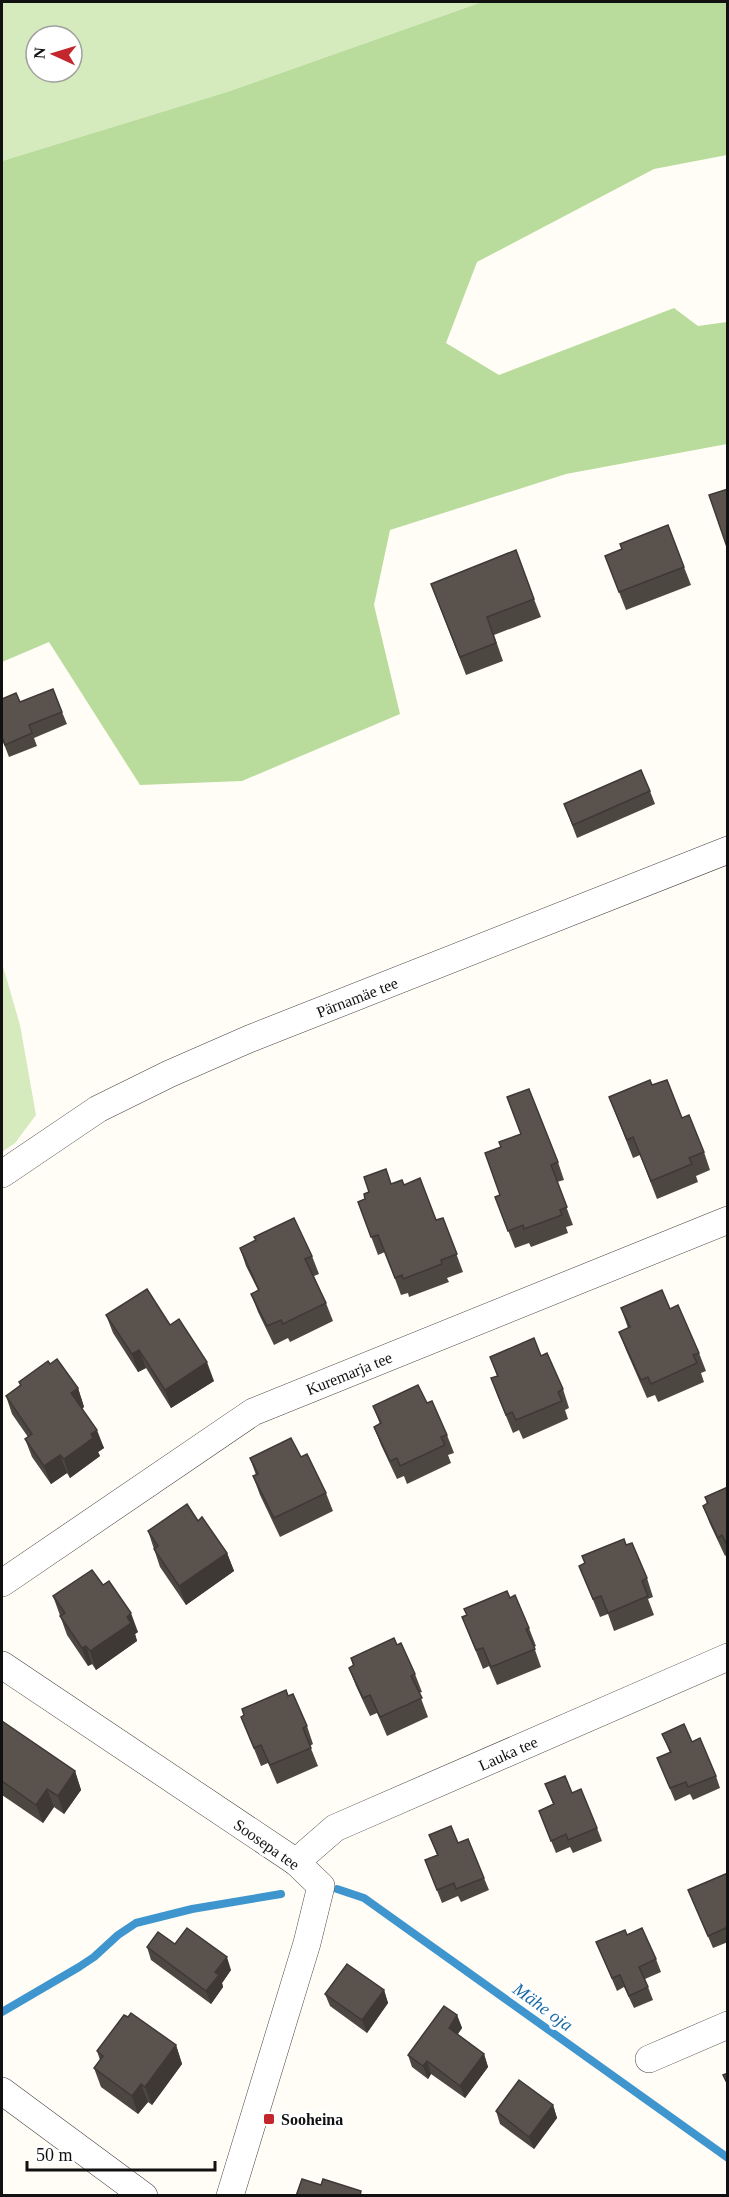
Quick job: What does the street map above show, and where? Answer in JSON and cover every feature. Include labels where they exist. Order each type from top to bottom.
[{"type":"street","name":"Pärnamäe tee","points":[[2,1174],[99,1109],[169,1074],[249,1039],[728,850]]},
{"type":"street","name":"Kuremarja tee","points":[[2,1583],[253,1412],[725,1228]]},
{"type":"street","name":"Lauka tee","points":[[296,1862],[335,1828],[728,1658]]},
{"type":"street","name":"Soosepa tee","points":[[2,1665],[296,1862],[321,1886],[307,1943],[230,2196]]},
{"type":"street","points":[[649,2059],[728,2025]]},
{"type":"street","points":[[2,2091],[144,2196]]},
{"type":"green space","points":[[2,2],[482,2],[230,91],[2,161]]},
{"type":"green space","points":[[482,2],[727,2],[727,155],[654,169],[477,262],[446,343],[499,375],[674,308],[698,326],[727,322],[727,444],[566,474],[390,530],[374,605],[400,714],[242,781],[140,785],[49,642],[2,662],[2,161],[230,91]]},
{"type":"green space","points":[[2,963],[20,1025],[36,1115],[15,1143],[2,1152]]},
{"type":"building","points":[[728,489],[728,547],[727,547],[709,495]]},
{"type":"building","points":[[668,525],[684,567],[619,592],[605,556],[622,549],[620,544]]},
{"type":"building","points":[[516,550],[534,599],[487,617],[496,643],[460,657],[431,584]]},
{"type":"building","points":[[53,689],[62,712],[29,725],[32,733],[5,745],[2,737],[2,699],[16,693],[20,702]]},
{"type":"building","points":[[641,770],[650,791],[573,825],[564,804]]},
{"type":"building","points":[[650,1080],[652,1085],[667,1080],[682,1118],[689,1115],[704,1152],[689,1158],[692,1164],[651,1181],[633,1137],[627,1140],[609,1097]]},
{"type":"building","points":[[529,1089],[558,1162],[551,1165],[567,1207],[560,1210],[562,1215],[524,1229],[523,1225],[508,1231],[495,1197],[500,1195],[485,1153],[501,1147],[499,1142],[521,1134],[507,1097]]},
{"type":"building","points":[[386,1169],[391,1184],[402,1180],[404,1185],[420,1178],[436,1220],[443,1218],[457,1254],[441,1260],[442,1264],[403,1279],[402,1275],[395,1278],[378,1235],[371,1237],[358,1202],[365,1199],[364,1194],[369,1192],[364,1177]]},
{"type":"building","points":[[294,1218],[312,1256],[305,1259],[326,1303],[283,1324],[281,1320],[267,1326],[251,1294],[259,1290],[240,1248],[256,1240],[254,1237]]},
{"type":"building","points":[[147,1289],[170,1325],[179,1319],[207,1362],[165,1390],[139,1350],[132,1354],[106,1315]]},
{"type":"building","points":[[662,1290],[670,1309],[678,1305],[699,1353],[693,1355],[697,1363],[651,1384],[648,1377],[641,1380],[619,1332],[630,1327],[621,1308]]},
{"type":"building","points":[[534,1338],[541,1356],[547,1353],[563,1389],[558,1392],[562,1401],[516,1420],[512,1412],[506,1415],[491,1378],[498,1376],[490,1357]]},
{"type":"building","points":[[57,1359],[78,1388],[71,1393],[97,1430],[91,1434],[93,1438],[64,1459],[60,1455],[44,1466],[25,1439],[32,1434],[6,1396],[21,1385],[19,1382],[48,1361],[50,1364]]},
{"type":"building","points":[[418,1385],[427,1403],[432,1401],[447,1435],[441,1437],[445,1445],[400,1466],[397,1458],[390,1461],[374,1427],[381,1423],[373,1406]]},
{"type":"building","points":[[291,1438],[301,1457],[307,1454],[326,1493],[274,1518],[253,1476],[258,1474],[250,1458]]},
{"type":"building","points":[[728,1487],[728,1547],[722,1535],[718,1538],[703,1506],[708,1503],[705,1497]]},
{"type":"building","points":[[187,1504],[198,1521],[202,1517],[227,1553],[179,1586],[154,1549],[158,1546],[148,1531]]},
{"type":"building","points":[[624,1539],[626,1545],[632,1543],[647,1578],[642,1581],[648,1596],[608,1613],[601,1596],[593,1599],[579,1566],[585,1563],[582,1556]]},
{"type":"building","points":[[92,1570],[103,1585],[109,1581],[131,1613],[127,1617],[131,1623],[90,1651],[86,1646],[82,1648],[60,1616],[65,1613],[53,1596]]},
{"type":"building","points":[[507,1591],[510,1598],[515,1595],[535,1649],[491,1667],[483,1648],[476,1650],[462,1617],[467,1615],[464,1609]]},
{"type":"building","points":[[394,1638],[397,1645],[401,1643],[415,1674],[411,1676],[422,1698],[380,1717],[370,1695],[363,1698],[349,1668],[354,1665],[351,1658]]},
{"type":"building","points":[[286,1690],[288,1696],[293,1694],[307,1726],[303,1728],[311,1748],[270,1765],[261,1745],[254,1748],[241,1717],[244,1715],[242,1709]]},
{"type":"building","points":[[2,1721],[75,1771],[58,1796],[47,1789],[36,1805],[2,1781]]},
{"type":"building","points":[[684,1724],[692,1742],[700,1738],[716,1776],[688,1787],[686,1782],[670,1788],[657,1758],[671,1752],[662,1734]]},
{"type":"building","points":[[565,1776],[572,1793],[581,1789],[597,1828],[568,1840],[566,1834],[551,1841],[539,1811],[554,1804],[545,1784]]},
{"type":"building","points":[[451,1826],[458,1843],[468,1839],[484,1878],[456,1889],[454,1883],[437,1890],[425,1860],[438,1855],[429,1835]]},
{"type":"building","points":[[728,1873],[728,1927],[708,1936],[688,1890]]},
{"type":"building","points":[[187,1928],[227,1957],[215,1972],[219,1975],[206,1991],[147,1947],[158,1932],[175,1944]]},
{"type":"building","points":[[642,1928],[656,1959],[639,1967],[648,1987],[629,1996],[620,1975],[612,1978],[596,1942],[625,1930],[627,1935]]},
{"type":"building","points":[[347,1964],[384,1990],[362,2020],[325,1994]]},
{"type":"building","points":[[444,2006],[457,2015],[449,2028],[484,2054],[460,2086],[427,2061],[423,2066],[408,2055]]},
{"type":"building","points":[[131,2013],[176,2045],[145,2087],[141,2084],[132,2096],[94,2068],[103,2056],[97,2051],[124,2015],[128,2017]]},
{"type":"building","points":[[728,2073],[728,2085],[723,2075]]},
{"type":"building","points":[[519,2080],[553,2105],[529,2137],[496,2111]]},
{"type":"building","points":[[302,2179],[321,2185],[323,2179],[361,2191],[360,2196],[296,2196]]},
{"type":"waterway","name":"Mähe oja","points":[[337,1889],[364,1898],[728,2158]]},
{"type":"waterway","name":"Mähe oja","points":[[2,2012],[79,1967],[136,1923],[192,1909],[281,1894]]},
{"type":"place","name":"Sooheina","points":[[269,2119]]}]
